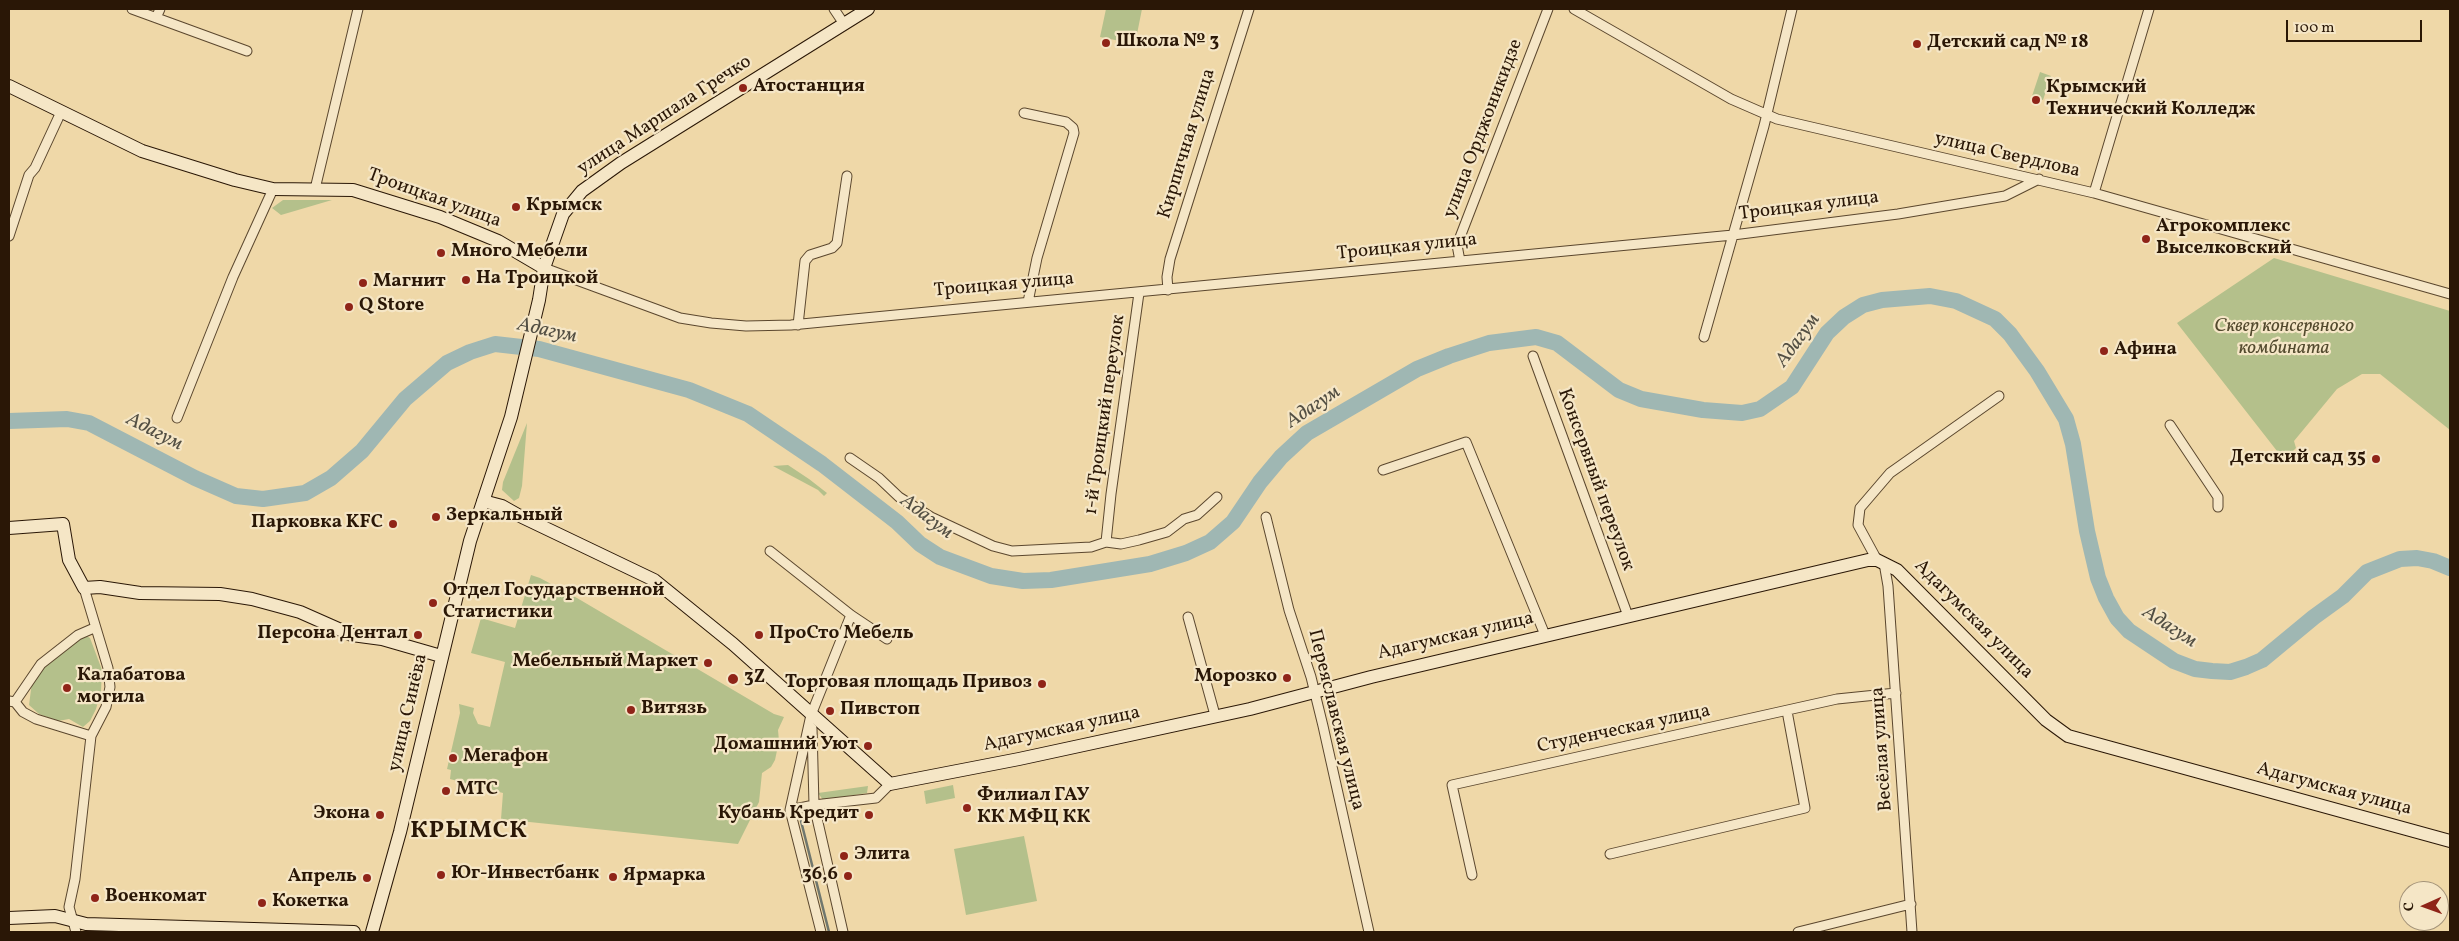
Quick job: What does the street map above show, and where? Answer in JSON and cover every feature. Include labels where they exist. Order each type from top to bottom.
[{"type":"main road","name":"улица Маршала Гречко","points":[[510,417],[539,300],[544,268],[563,214],[582,191],[621,163],[868,9]]},
{"type":"main road","name":"Троицкая улица","points":[[9,86],[142,151],[235,180],[273,189],[353,190],[415,208],[498,241],[544,268]]},
{"type":"main road","name":"улица Синёва","points":[[372,932],[400,832],[470,541],[510,417]]},
{"type":"main road","points":[[483,501],[502,506],[518,516],[654,580],[708,623],[890,784]]},
{"type":"main road","points":[[9,528],[63,524],[69,560],[84,588],[100,587],[140,594],[220,594],[252,599],[300,612],[352,635],[382,639],[441,656]]},
{"type":"main road","name":"Адагумская улица","points":[[890,784],[1019,759],[1314,693],[1545,635],[1868,560],[1880,562],[1897,570],[2046,720],[2068,736],[2450,841]]},
{"type":"main road","points":[[9,918],[55,916],[72,929],[354,932]]},
{"type":"street","points":[[132,9],[248,51]]},
{"type":"street","points":[[156,18],[160,9]]},
{"type":"street","points":[[315,189],[358,9]]},
{"type":"street","points":[[834,9],[844,24]]},
{"type":"street","name":"Кирпичная улица","points":[[1168,290],[1167,277],[1170,259],[1249,9]]},
{"type":"street","name":"улица Орджоникидзе","points":[[1460,261],[1457,245],[1548,9]]},
{"type":"street","name":"улица Свердлова","points":[[1574,9],[1731,98],[1766,115],[2094,193],[2450,294]]},
{"type":"street","points":[[1704,337],[1766,115],[1792,9]]},
{"type":"street","points":[[2094,193],[2149,9]]},
{"type":"street","points":[[9,236],[29,175],[35,168],[61,112]]},
{"type":"street","points":[[1024,113],[1066,122],[1073,128],[1074,133],[1037,258],[1028,302]]},
{"type":"street","points":[[798,325],[805,261],[810,255],[832,248],[837,243],[847,176]]},
{"type":"street","name":"Троицкая улица","points":[[544,268],[680,318],[697,322],[746,326],[798,325],[1732,235],[1819,222],[1898,214],[2005,196],[2039,179]]},
{"type":"street","points":[[177,418],[233,277],[273,189]]},
{"type":"street","name":"1-й Троицкий переулок","points":[[1106,542],[1139,293]]},
{"type":"street","name":"Консервный переулок","points":[[1533,356],[1628,616]]},
{"type":"street","name":"Весёлая улица","points":[[1912,932],[1888,586],[1880,562],[1858,525],[1860,508],[1890,472],[1999,396]]},
{"type":"street","points":[[2170,425],[2218,497],[2218,507]]},
{"type":"street","points":[[1383,470],[1466,442],[1545,635]]},
{"type":"street","name":"1-й Троицкий переулок","points":[[850,458],[879,478],[899,496],[931,517],[992,546],[1022,551],[1091,547],[1106,542],[1121,544],[1167,532],[1184,519],[1197,515],[1217,497]]},
{"type":"street","name":"Переяславская улица","points":[[1266,517],[1289,610],[1324,726],[1368,932]]},
{"type":"street","points":[[770,551],[851,615],[887,640]]},
{"type":"street","points":[[72,929],[69,907],[75,878],[91,736],[106,707],[110,687],[108,668],[94,628],[84,588]]},
{"type":"street","points":[[821,932],[790,810],[811,715],[851,615]]},
{"type":"street","points":[[1188,617],[1215,715]]},
{"type":"street","points":[[91,736],[36,719],[23,712],[12,701],[41,664],[78,635],[94,628]]},
{"type":"street","name":"Студенческая улица","points":[[1472,875],[1452,785],[1837,700],[1896,693]]},
{"type":"street","points":[[1610,854],[1805,808],[1787,711]]},
{"type":"street","points":[[811,715],[814,805],[843,932]]},
{"type":"street","points":[[790,810],[814,805],[876,798],[890,784]]},
{"type":"street","points":[[1798,932],[1911,904]]},
{"type":"green space","points":[[1106,9],[1142,9],[1135,44],[1100,37]]},
{"type":"green space","points":[[2040,72],[2051,76],[2043,100],[2032,96]]},
{"type":"green space","points":[[283,200],[332,200],[281,215],[272,208]]},
{"type":"green space","name":"Сквер консервного комбината","points":[[2274,258],[2450,311],[2450,430],[2380,374],[2362,374],[2337,389],[2294,441],[2296,448],[2284,460],[2177,323]]},
{"type":"green space","points":[[527,423],[522,486],[519,498],[514,501],[502,490],[503,482]]},
{"type":"green space","points":[[788,465],[827,493],[824,496],[818,490],[773,466]]},
{"type":"green space","name":"Витязь","points":[[531,575],[577,598],[774,714],[784,717],[778,730],[779,741],[775,760],[771,767],[762,773],[759,802],[738,844],[501,819],[503,793],[450,779],[451,770],[447,769],[460,713],[459,704],[474,708],[473,713],[478,724],[490,727],[505,662],[471,653],[481,618],[515,628]]},
{"type":"green space","points":[[83,634],[90,638],[102,670],[101,691],[96,709],[90,721],[83,727],[69,719],[58,721],[39,714],[29,705],[32,682],[49,661]]},
{"type":"green space","points":[[953,785],[955,798],[926,804],[924,791]]},
{"type":"green space","points":[[868,786],[867,793],[823,800],[818,793]]},
{"type":"green space","points":[[1024,836],[1037,901],[966,915],[954,849]]},
{"type":"waterway","name":"Адагум","points":[[9,421],[67,419],[89,423],[195,478],[236,496],[263,499],[305,493],[331,478],[362,451],[405,399],[447,363],[470,352],[495,344],[539,349],[689,390],[748,414],[822,464],[897,522],[920,544],[940,557],[991,576],[1023,581],[1051,580],[1150,564],[1186,553],[1210,542],[1233,522],[1260,482],[1281,457],[1307,433],[1417,369],[1489,343],[1536,337],[1557,343],[1619,390],[1641,399],[1703,410],[1742,413],[1760,409],[1792,387],[1827,333],[1844,317],[1863,305],[1882,300],[1930,296],[1956,301],[1995,319],[2010,334],[2037,371],[2066,419],[2073,444],[2087,531],[2098,578],[2106,598],[2117,618],[2129,631],[2174,661],[2195,669],[2212,671],[2230,672],[2246,667],[2262,660],[2314,617],[2343,596],[2367,572],[2400,559],[2417,558],[2433,561],[2450,568]]},
{"type":"waterway","points":[[801,821],[829,932]]},
{"type":"place","name":"Школа № 3","points":[[1106,43]]},
{"type":"place","name":"Детский сад № 18","points":[[1917,44]]},
{"type":"place","name":"Атостанция","points":[[743,88]]},
{"type":"place","name":"Крымский Технический Колледж","points":[[2036,100]]},
{"type":"place","name":"Крымск","points":[[516,207]]},
{"type":"place","name":"Агрокомплекс Выселковский","points":[[2146,239]]},
{"type":"place","name":"Много Мебели","points":[[441,253]]},
{"type":"place","name":"На Троицкой","points":[[466,280]]},
{"type":"place","name":"Магнит","points":[[363,283]]},
{"type":"place","name":"Q Store","points":[[349,307]]},
{"type":"place","name":"Афина","points":[[2104,351]]},
{"type":"place","name":"Детский сад 35","points":[[2376,459]]},
{"type":"place","name":"Зеркальный","points":[[436,517]]},
{"type":"place","name":"Парковка KFC","points":[[393,524]]},
{"type":"place","name":"Отдел Государственной Статистики","points":[[433,603]]},
{"type":"place","name":"Персона Дентал","points":[[418,635]]},
{"type":"place","name":"ПроСто Мебель","points":[[759,635]]},
{"type":"place","name":"Мебельный Маркет","points":[[708,663]]},
{"type":"place","name":"Морозко","points":[[1287,678]]},
{"type":"place","name":"3Z","points":[[733,679]]},
{"type":"place","name":"Торговая площадь Привоз","points":[[1042,684]]},
{"type":"place","name":"Калабатова могила","points":[[67,688]]},
{"type":"place","name":"Витязь","points":[[631,710]]},
{"type":"place","name":"Пивстоп","points":[[830,711]]},
{"type":"place","name":"Домашний Уют","points":[[868,746]]},
{"type":"place","name":"Мегафон","points":[[453,758]]},
{"type":"place","name":"МТС","points":[[446,791]]},
{"type":"place","name":"Филиал ГАУ КК МФЦ КК","points":[[967,808]]},
{"type":"place","name":"Экона","points":[[380,815]]},
{"type":"place","name":"Кубань Кредит","points":[[869,815]]},
{"type":"place","name":"Элита","points":[[844,856]]},
{"type":"place","name":"Юг-Инвестбанк","points":[[441,875]]},
{"type":"place","name":"36,6","points":[[848,876]]},
{"type":"place","name":"Ярмарка","points":[[613,877]]},
{"type":"place","name":"Апрель","points":[[367,878]]},
{"type":"place","name":"Военкомат","points":[[95,898]]},
{"type":"place","name":"Кокетка","points":[[262,903]]},
{"type":"district","name":"КРЫМСК","points":[[469,833]]}]
